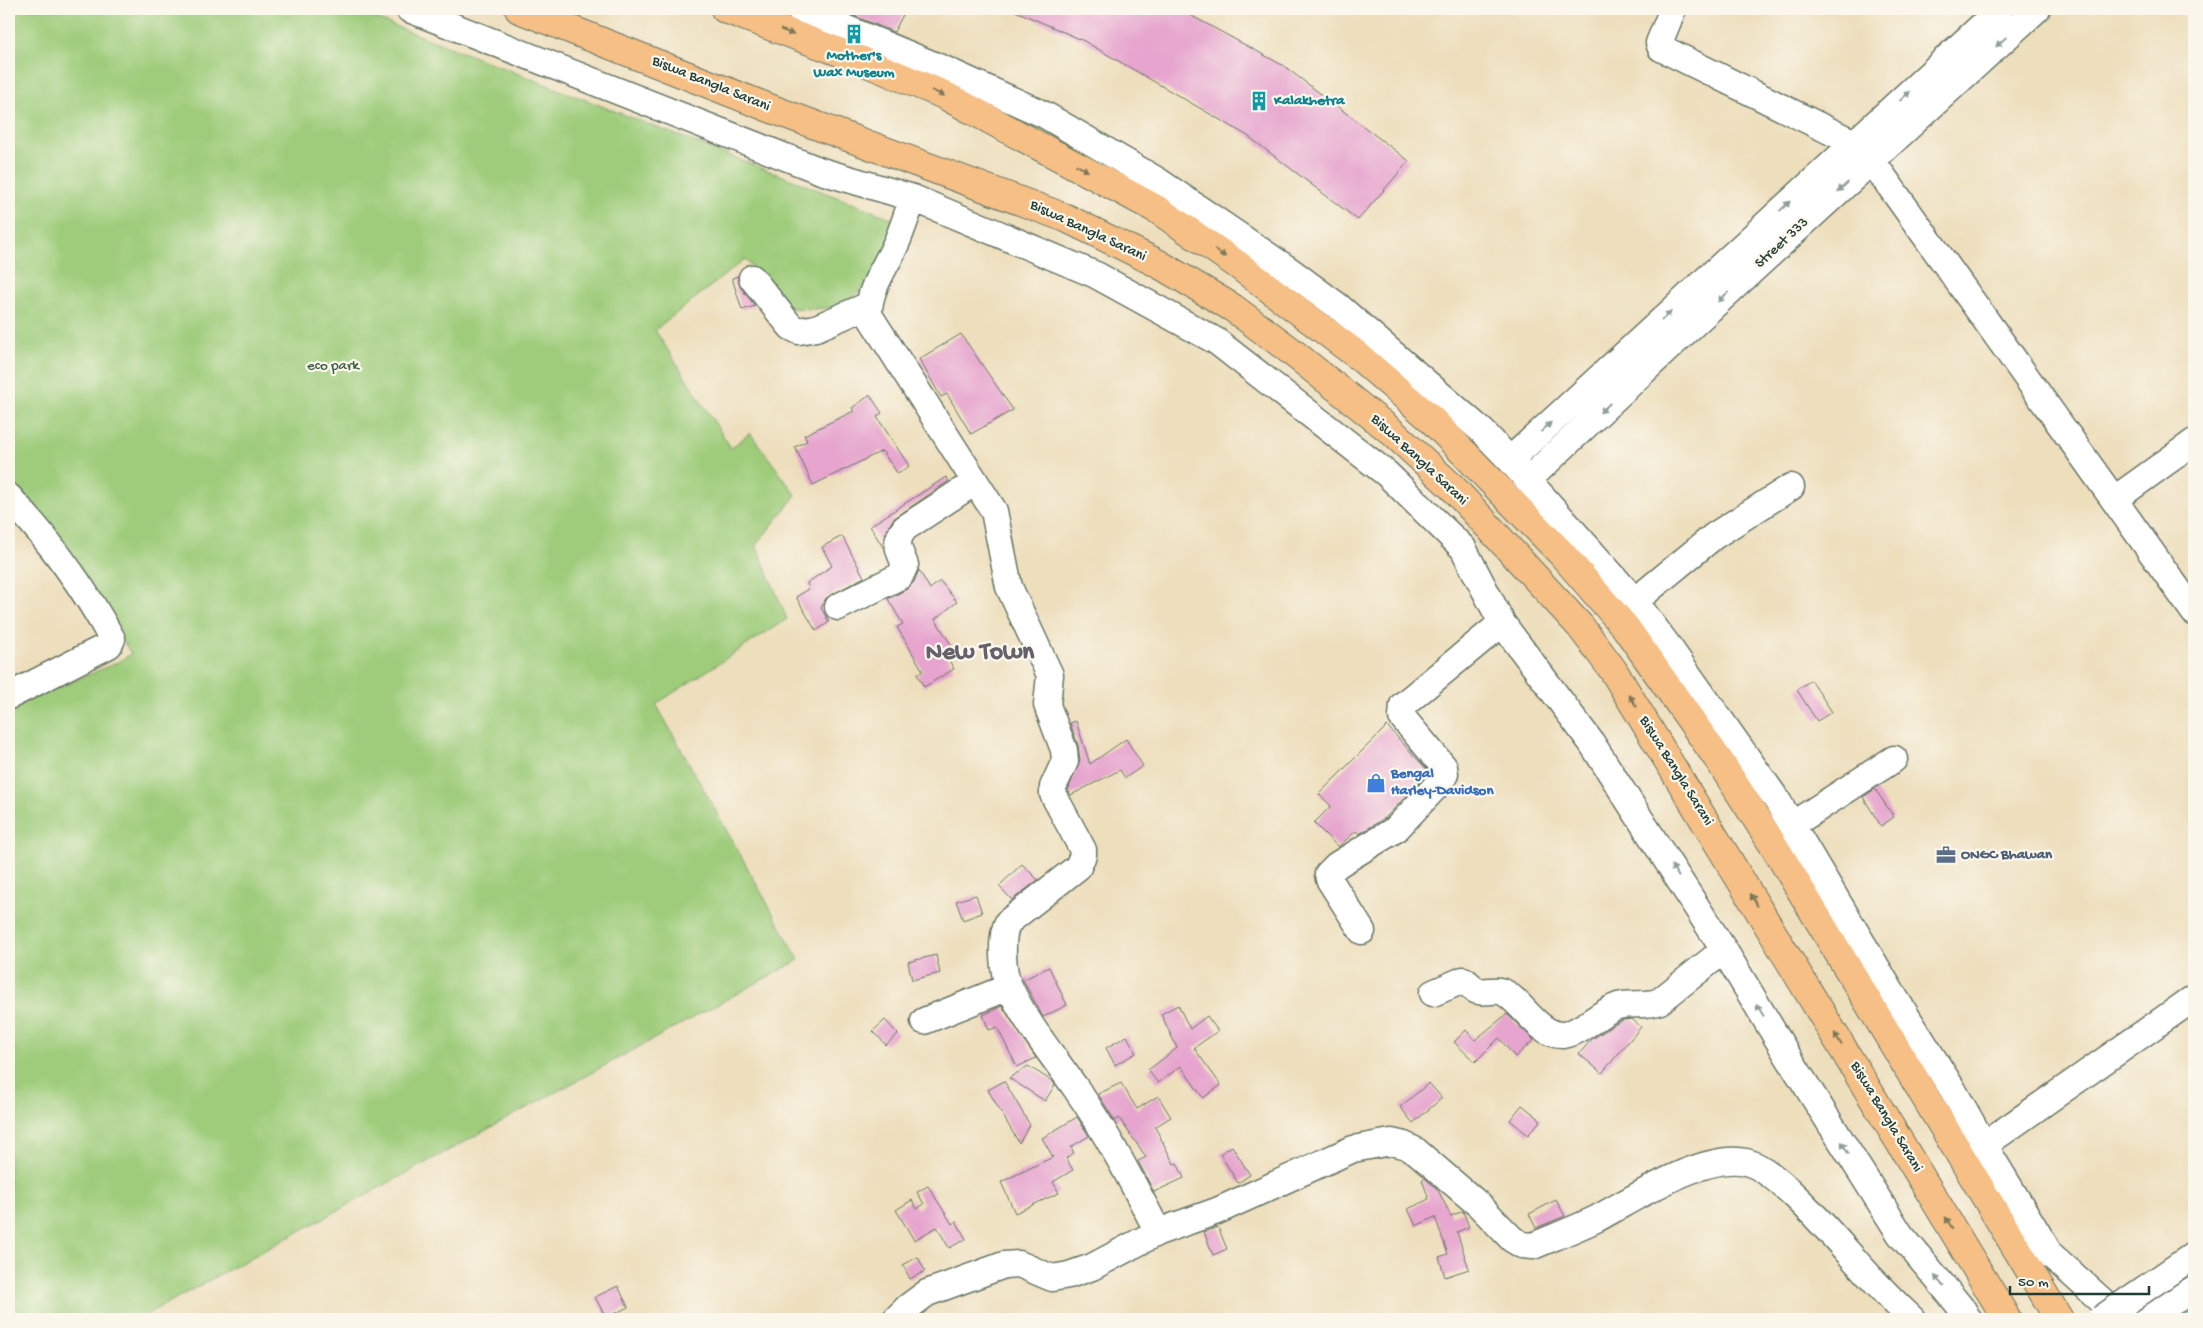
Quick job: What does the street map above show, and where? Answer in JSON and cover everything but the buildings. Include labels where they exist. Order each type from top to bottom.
[{"type":"main road","points":[[725,9],[855,58],[944,95],[1158,210],[1238,265],[1357,356],[1431,420],[1561,553],[1626,628],[1720,762],[2039,1261],[2059,1319]]},
{"type":"main road","name":"Biswa Bangla Sarani","points":[[526,10],[772,109],[1066,218],[1157,263],[1233,308],[1391,430],[1452,487],[1530,570],[1580,626],[1613,670],[2007,1319]]},
{"type":"street","points":[[409,9],[821,171],[913,198],[1096,275],[1216,341],[1387,474],[1444,527],[1463,548],[1502,623],[1591,742],[1724,950],[1804,1082],[1900,1234],[1966,1315],[1993,1294]]},
{"type":"street","points":[[799,9],[948,71],[1045,116],[1158,181],[1289,270],[1339,307],[1482,432],[1530,480],[1635,601],[1766,784],[1890,990],[1953,1090],[1984,1146],[2039,1261],[2101,1300],[2120,1319]]},
{"type":"street","points":[[1673,9],[1659,43],[1661,48],[1854,143]]},
{"type":"street","name":"Street 333","points":[[1510,460],[2000,9]]},
{"type":"street","name":"Street 333","points":[[1530,480],[1696,322],[2037,9]]},
{"type":"street","points":[[1872,161],[2194,612]]},
{"type":"street","points":[[913,198],[896,244],[875,287],[869,304],[870,314],[994,511],[1009,587],[1050,675],[1047,705],[1064,750],[1065,761],[1053,787],[1053,794],[1083,850],[1078,867],[1008,922],[1003,930],[1004,955],[1009,987],[1038,1036],[1077,1090],[1120,1156],[1158,1232]]},
{"type":"street","points":[[752,278],[791,327],[799,331],[816,328],[869,304]]},
{"type":"street","points":[[2115,499],[2194,442]]},
{"type":"street","points":[[838,607],[900,576],[905,565],[897,543],[898,536],[905,528],[975,482]]},
{"type":"street","points":[[1635,601],[1714,536],[1791,487]]},
{"type":"street","points":[[9,497],[60,557],[87,594],[112,638],[109,645],[9,696]]},
{"type":"street","points":[[1362,931],[1329,879],[1328,874],[1337,865],[1387,836],[1400,825],[1441,781],[1444,774],[1444,767],[1402,717],[1403,705],[1502,623]]},
{"type":"street","points":[[1792,825],[1894,759]]},
{"type":"street","points":[[1433,993],[1463,980],[1478,991],[1500,990],[1542,1026],[1552,1033],[1562,1035],[1570,1033],[1620,1005],[1651,1005],[1660,1001],[1724,950]]},
{"type":"street","points":[[924,1021],[1009,987]]},
{"type":"street","points":[[1984,1146],[2194,998]]},
{"type":"street","points":[[896,1319],[927,1293],[1004,1265],[1019,1264],[1052,1278],[1069,1275],[1092,1267],[1158,1232],[1217,1211],[1354,1149],[1391,1142],[1416,1151],[1479,1205],[1512,1239],[1522,1245],[1533,1246],[1595,1219],[1677,1176],[1702,1167],[1728,1161],[1745,1161],[1762,1168],[1784,1186],[1891,1300],[1912,1319]]},
{"type":"street","points":[[2101,1319],[2194,1255]]},
{"type":"street","points":[[2144,1319],[2194,1289]]},
{"type":"green space","name":"eco park","points":[[9,9],[351,9],[896,220],[874,280],[855,295],[835,307],[816,309],[790,308],[745,259],[655,330],[731,448],[750,433],[796,495],[756,545],[787,619],[656,704],[799,960],[138,1319],[9,1319],[9,709],[118,662],[131,654],[90,584],[9,484]]},
{"type":"water","points":[[2194,1303],[2194,1319],[2172,1319]]},
{"type":"place","name":"Mother's Wax Museum","points":[[854,34]]},
{"type":"place","name":"Kalakhetra","points":[[1259,101]]},
{"type":"place","name":"Bengal Harley-Davidson","points":[[1376,783]]},
{"type":"place","name":"ONGC Bhawan","points":[[1946,855]]},
{"type":"district","name":"New Town","points":[[980,653]]}]
